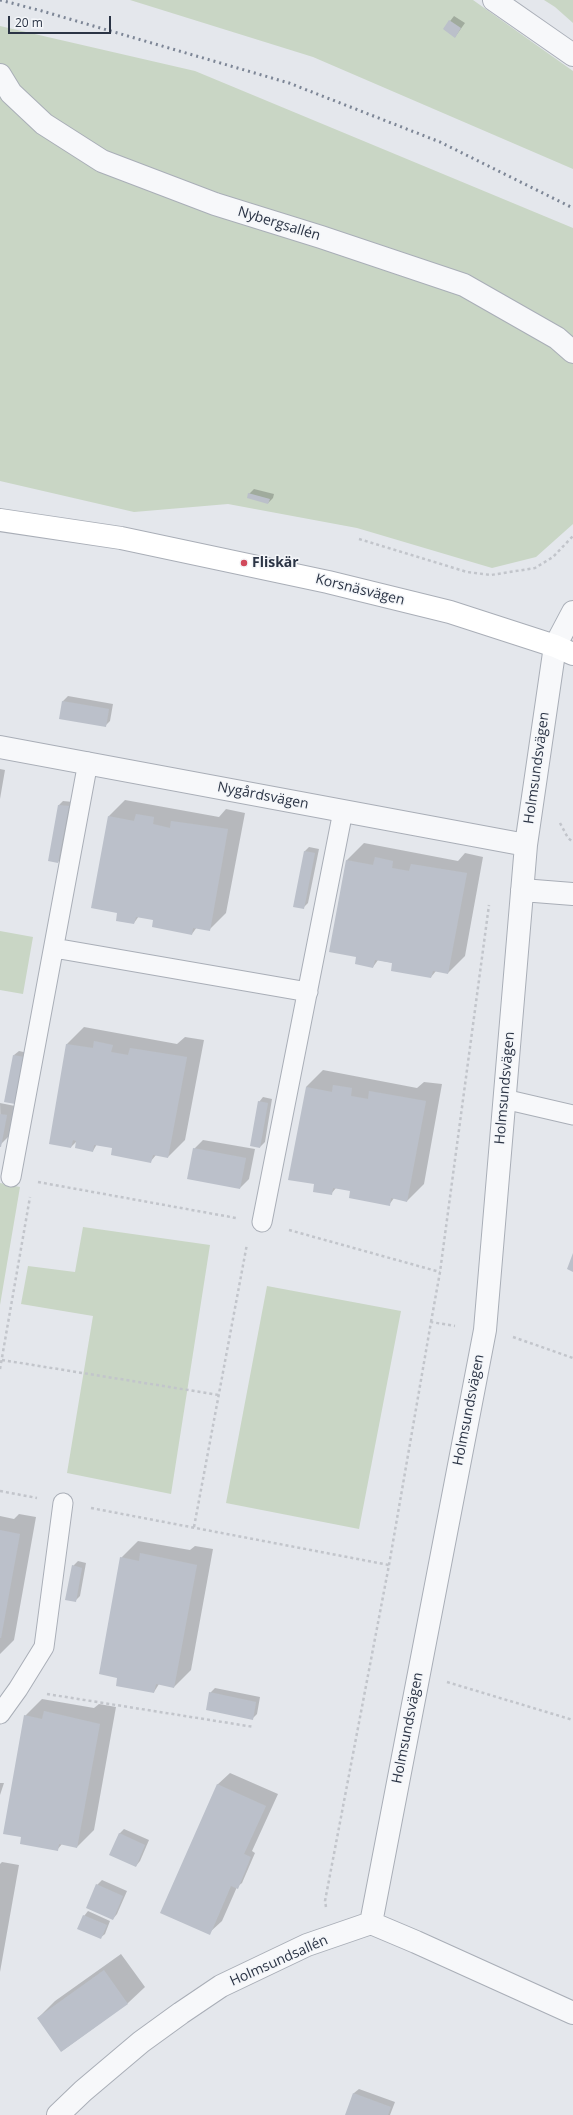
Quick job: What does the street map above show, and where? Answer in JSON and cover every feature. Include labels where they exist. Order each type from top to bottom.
[{"type":"street","points":[[494,0],[573,55]]},
{"type":"street","name":"Nybergsallén","points":[[0,76],[11,93],[44,124],[102,161],[215,204],[321,237],[464,285],[557,338],[573,352]]},
{"type":"street","name":"Korsnäsvägen","points":[[0,520],[121,538],[328,582],[450,612],[564,650]]},
{"type":"street","points":[[564,650],[573,612]]},
{"type":"street","name":"Holmsundsvägen","points":[[371,1923],[485,1330],[526,845],[564,650]]},
{"type":"street","name":"Nygårdsvägen","points":[[0,747],[88,762],[526,845]]},
{"type":"street","points":[[522,890],[573,894]]},
{"type":"street","points":[[371,1923],[573,2013]]},
{"type":"street","name":"Holmsundsallén","points":[[58,2115],[83,2091],[141,2042],[221,1986],[307,1945],[371,1923]]},
{"type":"lane","points":[[11,1177],[88,762]]},
{"type":"lane","points":[[257,1221],[308,992],[343,811]]},
{"type":"lane","points":[[54,948],[308,992]]},
{"type":"lane","points":[[504,1099],[573,1115]]},
{"type":"lane","points":[[0,1714],[18,1689],[44,1647],[63,1503]]},
{"type":"path","points":[[359,539],[467,572],[491,575],[535,568],[554,557],[573,536]]},
{"type":"path","points":[[330,1938],[325,1901],[389,1565],[440,1272],[490,898]]},
{"type":"path","points":[[11,1177],[257,1221],[440,1272]]},
{"type":"path","points":[[0,1369],[33,1181]]},
{"type":"path","points":[[194,1527],[218,1395],[257,1221]]},
{"type":"path","points":[[431,1322],[485,1330],[525,1340],[573,1358]]},
{"type":"path","points":[[2,1360],[218,1395]]},
{"type":"path","points":[[0,1491],[389,1565]]},
{"type":"path","points":[[419,1674],[573,1720]]},
{"type":"path","points":[[18,1689],[254,1727]]},
{"type":"green space","points":[[130,0],[473,0],[573,71],[573,169],[313,57]]},
{"type":"green space","points":[[544,0],[573,0],[573,23],[555,7]]},
{"type":"green space","points":[[0,26],[195,71],[573,228],[573,524],[536,557],[492,568],[357,528],[228,504],[134,512],[0,481]]},
{"type":"green space","points":[[0,931],[33,937],[23,994],[0,990]]},
{"type":"green space","points":[[0,1183],[20,1187],[0,1305]]},
{"type":"green space","points":[[83,1227],[210,1245],[171,1494],[67,1473],[93,1316],[21,1304],[28,1266],[75,1272]]},
{"type":"green space","points":[[267,1286],[401,1311],[359,1529],[226,1503]]},
{"type":"building","points":[[449,20],[461,28],[455,38],[443,29]]},
{"type":"building","points":[[248,493],[270,499],[268,504],[247,498]]},
{"type":"building","points":[[62,701],[109,709],[106,727],[59,719]]},
{"type":"building","points":[[58,805],[69,806],[58,863],[48,861]]},
{"type":"building","points":[[136,814],[154,817],[153,824],[170,828],[171,821],[228,829],[210,931],[193,928],[192,935],[152,927],[153,920],[136,917],[134,924],[116,921],[117,913],[91,908],[108,816],[134,821]]},
{"type":"building","points":[[304,851],[315,853],[304,909],[293,907]]},
{"type":"building","points":[[375,857],[393,861],[392,868],[409,871],[411,864],[467,873],[448,974],[433,971],[431,978],[391,971],[392,963],[375,960],[373,968],[355,964],[356,957],[329,952],[346,860],[373,865]]},
{"type":"building","points":[[94,1041],[113,1045],[111,1052],[128,1055],[130,1048],[187,1057],[168,1158],[153,1155],[151,1163],[111,1155],[112,1148],[94,1145],[93,1152],[75,1148],[76,1141],[73,1140],[71,1148],[49,1144],[66,1044],[93,1048]]},
{"type":"building","points":[[13,1055],[24,1057],[15,1104],[4,1102]]},
{"type":"building","points":[[333,1085],[352,1088],[351,1096],[368,1099],[369,1091],[426,1101],[407,1202],[391,1198],[390,1206],[349,1198],[350,1191],[333,1188],[332,1195],[313,1192],[314,1184],[288,1180],[306,1087],[332,1092]]},
{"type":"building","points":[[258,1101],[268,1103],[260,1148],[250,1146]]},
{"type":"building","points":[[0,1114],[7,1115],[1,1147],[0,1147]]},
{"type":"building","points":[[193,1148],[246,1158],[240,1189],[187,1179]]},
{"type":"building","points":[[573,1253],[573,1272],[567,1269]]},
{"type":"building","points":[[0,1530],[20,1534],[1,1638],[0,1638]]},
{"type":"building","points":[[140,1553],[197,1565],[174,1688],[156,1684],[154,1693],[116,1686],[117,1678],[99,1674],[120,1557],[139,1561]]},
{"type":"building","points":[[72,1565],[82,1568],[76,1602],[65,1600]]},
{"type":"building","points":[[209,1692],[256,1702],[253,1720],[206,1710]]},
{"type":"building","points":[[44,1711],[100,1724],[77,1848],[59,1844],[58,1851],[20,1844],[21,1837],[3,1834],[24,1715],[42,1719]]},
{"type":"building","points":[[217,1784],[266,1806],[244,1854],[251,1857],[238,1889],[231,1886],[210,1935],[160,1913]]},
{"type":"building","points":[[119,1833],[145,1845],[136,1867],[109,1855]]},
{"type":"building","points":[[96,1884],[123,1896],[113,1920],[86,1908]]},
{"type":"building","points":[[83,1915],[107,1925],[101,1939],[77,1929]]},
{"type":"building","points":[[104,1970],[128,2004],[61,2052],[37,2018]]},
{"type":"building","points":[[353,2093],[391,2107],[388,2115],[345,2115]]},
{"type":"railway","points":[[0,0],[289,83],[440,142],[573,208]]},
{"type":"place","name":"Fliskär","points":[[244,563]]}]
